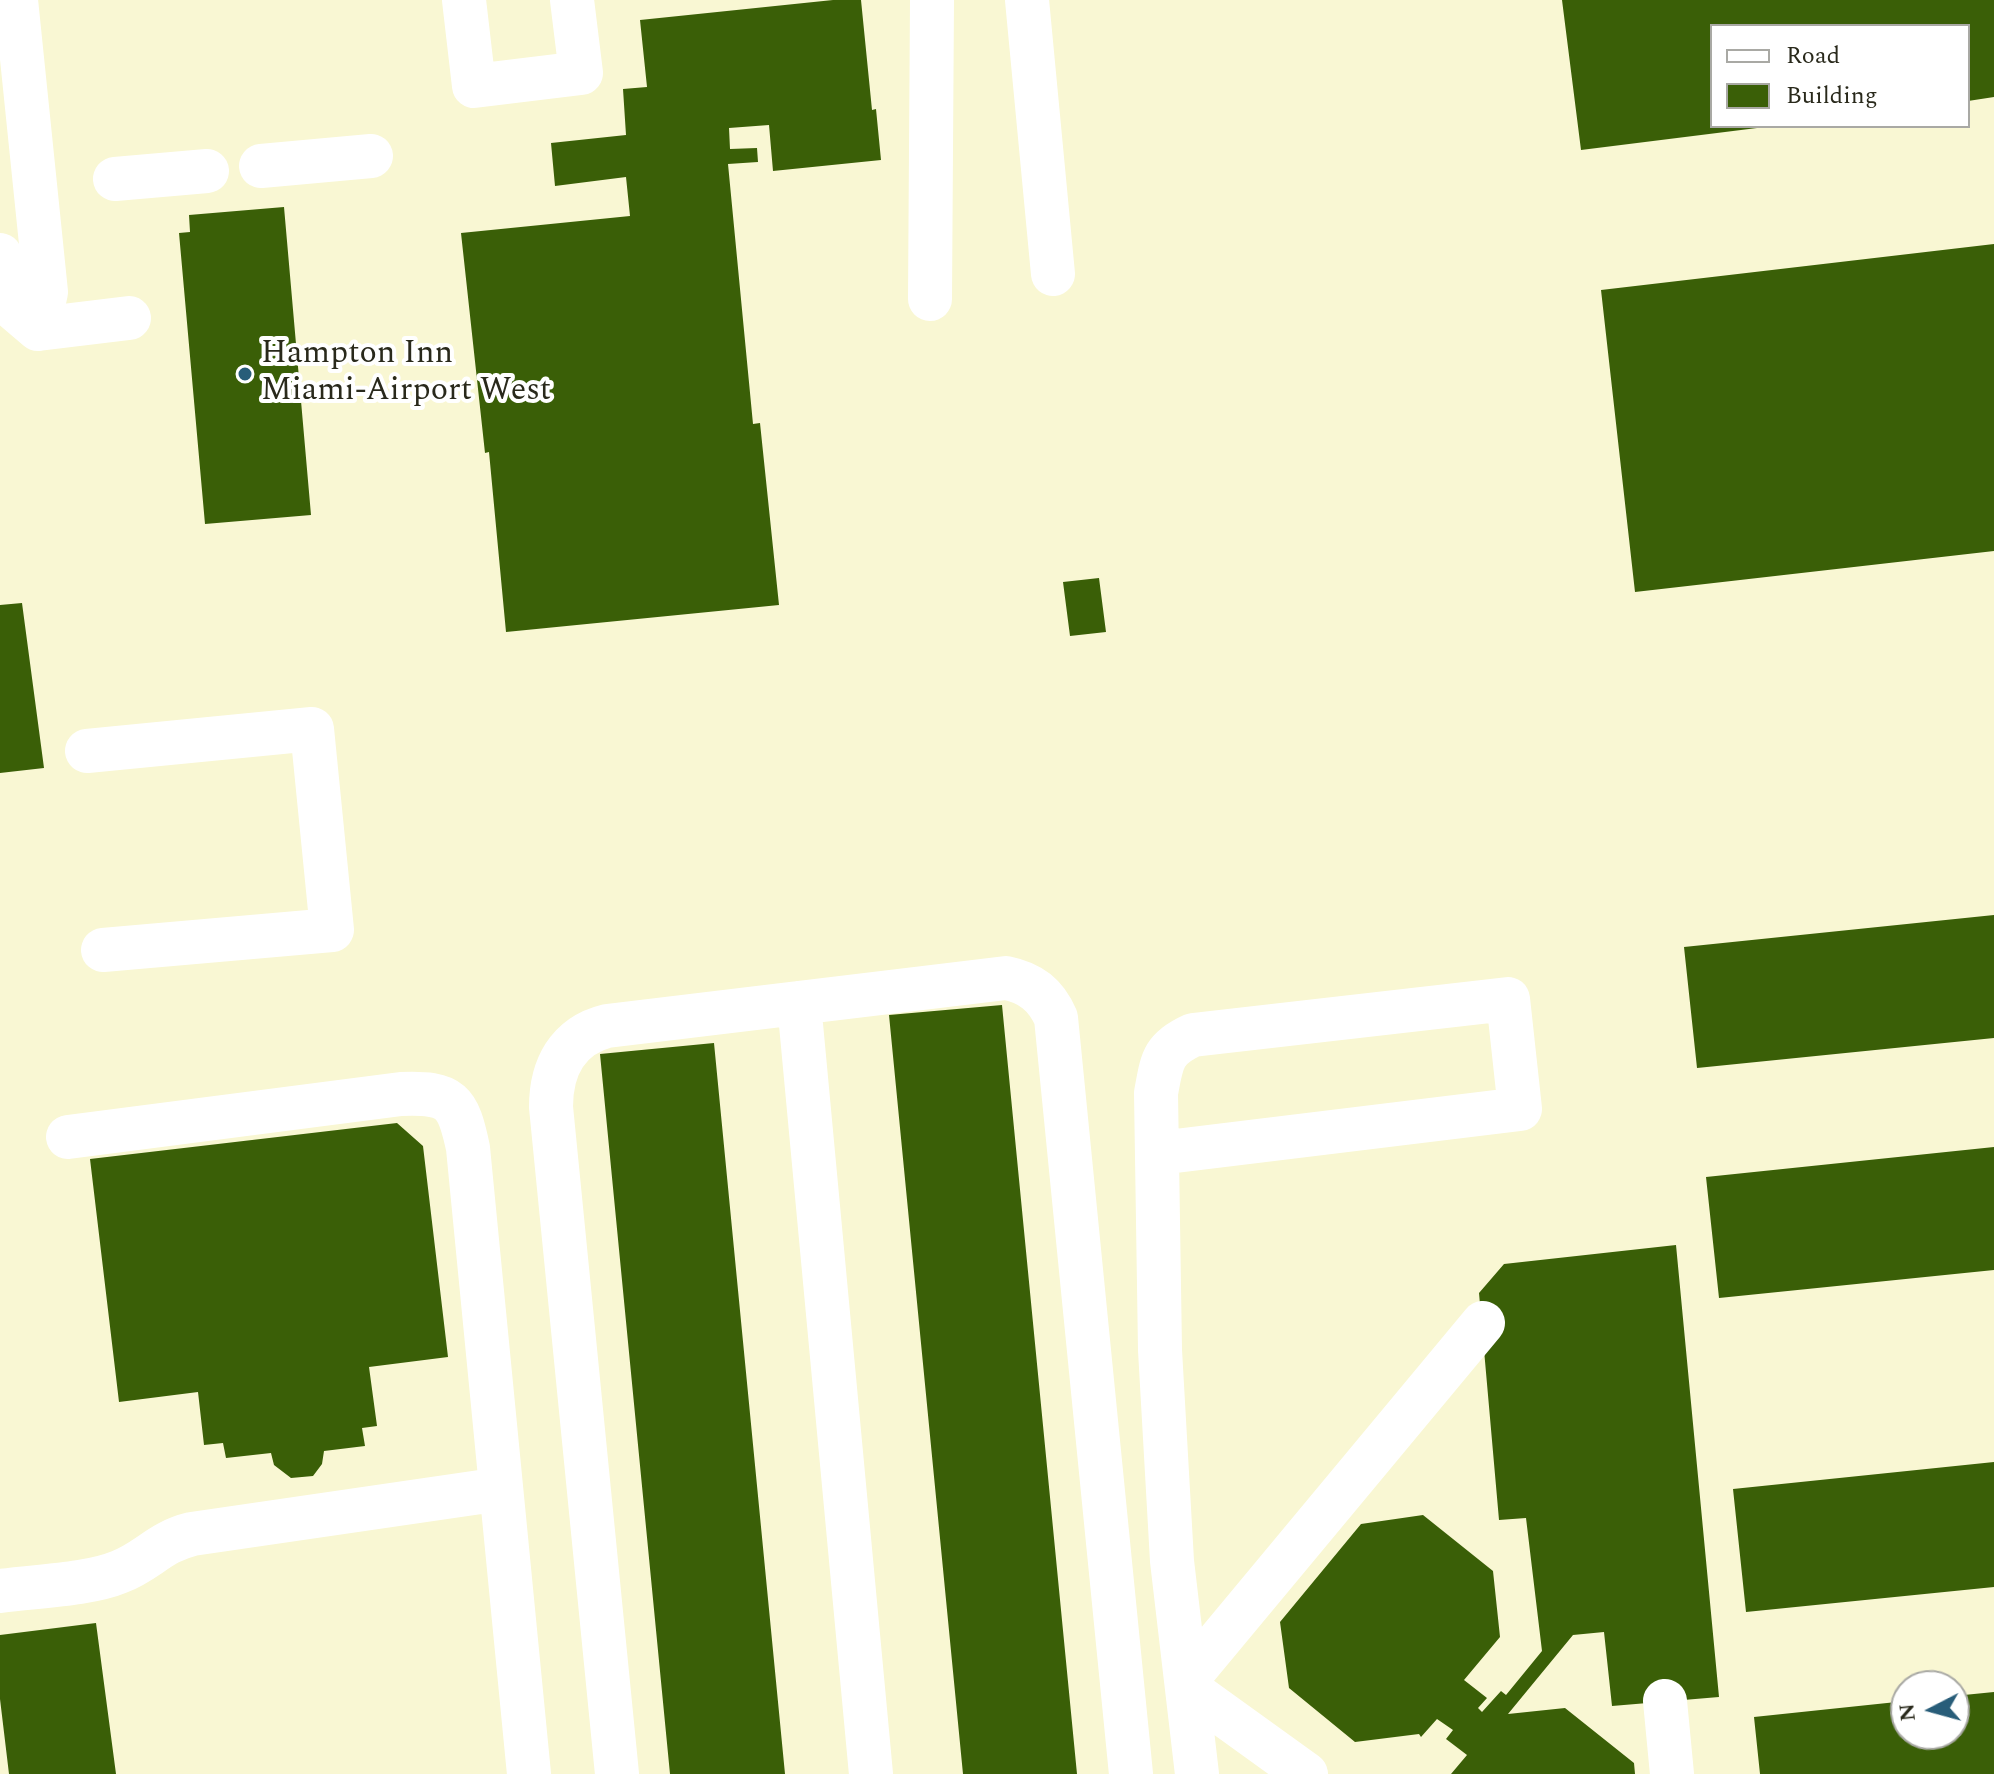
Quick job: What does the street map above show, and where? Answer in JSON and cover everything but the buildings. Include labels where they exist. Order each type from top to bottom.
[{"type":"lane","points":[[16,0],[46,292],[38,329]]},
{"type":"lane","points":[[464,0],[474,86],[581,73],[572,0]]},
{"type":"lane","points":[[930,299],[932,0]]},
{"type":"lane","points":[[1027,0],[1053,274]]},
{"type":"lane","points":[[261,166],[371,156]]},
{"type":"lane","points":[[115,179],[207,171]]},
{"type":"lane","points":[[0,255],[5,301],[38,329],[129,318]]},
{"type":"lane","points":[[87,751],[312,729],[332,930],[103,950]]},
{"type":"lane","points":[[617,1774],[551,1107],[553,1078],[559,1062],[567,1050],[594,1029],[1006,978],[1018,981],[1042,995],[1056,1018],[1131,1774]]},
{"type":"lane","points":[[1159,1153],[1520,1109],[1508,999],[1193,1035],[1174,1044],[1161,1064],[1156,1093],[1160,1350],[1172,1561],[1197,1774]]},
{"type":"lane","points":[[799,1003],[871,1774]]},
{"type":"lane","points":[[68,1137],[401,1094],[425,1093],[443,1097],[457,1109],[468,1148],[529,1774]]},
{"type":"lane","points":[[1188,1684],[1483,1323]]},
{"type":"lane","points":[[0,1591],[106,1577],[137,1564],[173,1538],[192,1534],[501,1489]]},
{"type":"lane","points":[[1188,1684],[1306,1774]]},
{"type":"lane","points":[[1665,1701],[1672,1774]]},
{"type":"place","name":"Hampton Inn Miami-Airport West","points":[[245,374]]}]
